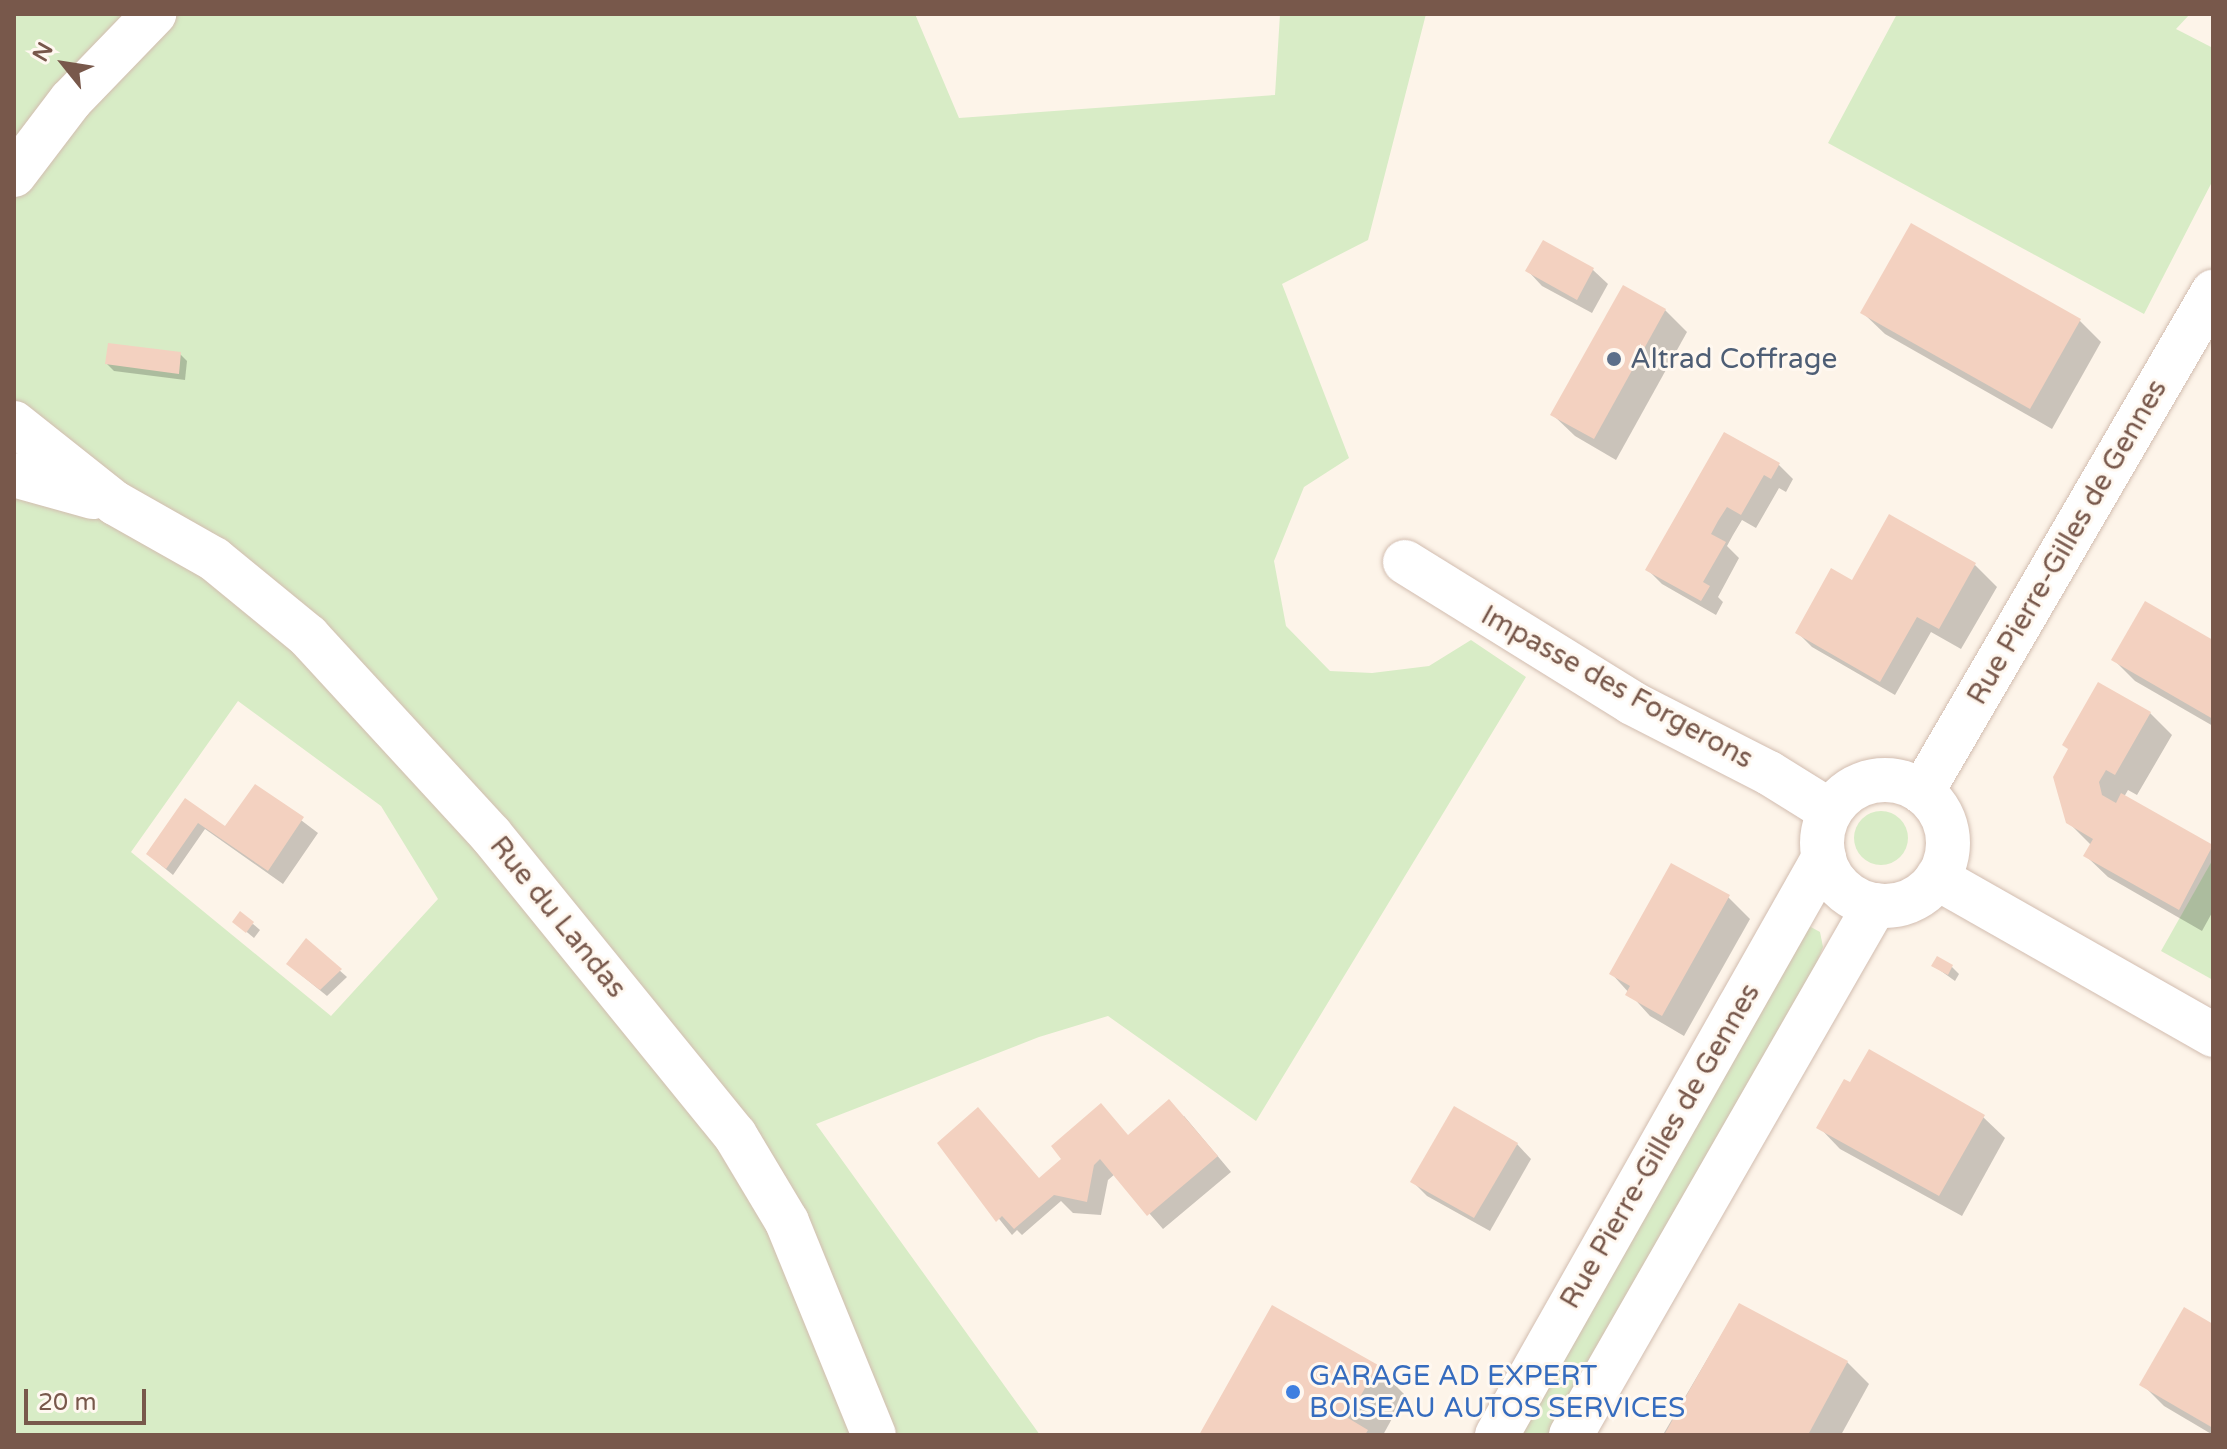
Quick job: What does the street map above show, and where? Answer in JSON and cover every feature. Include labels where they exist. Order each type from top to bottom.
[{"type":"street","points":[[14,175],[71,100],[154,14]]},
{"type":"street","points":[[14,139],[71,100]]},
{"type":"street","name":"Rue Pierre-Gilles de Gennes","points":[[1922,792],[2213,292]]},
{"type":"street","name":"Rue du Landas","points":[[14,423],[115,503],[214,559],[308,636],[521,871],[735,1135],[792,1234],[874,1435]]},
{"type":"street","name":"Rue du Landas","points":[[14,475],[115,503]]},
{"type":"street","name":"Impasse des Forgerons","points":[[1405,562],[1632,703],[1769,773],[1830,811]]},
{"type":"street","points":[[1824,857],[1842,889],[1875,905],[1910,901],[1937,878],[1947,842],[1944,823],[1922,792],[1904,783],[1872,782],[1844,795],[1830,811]]},
{"type":"street","name":"Rue Pierre-Gilles de Gennes","points":[[1497,1435],[1824,857],[1822,841],[1830,811]]},
{"type":"street","points":[[1937,878],[2213,1035]]},
{"type":"street","points":[[1571,1435],[1875,905]]},
{"type":"green space","points":[[14,14],[915,14],[959,118],[1275,95],[1280,14],[1426,14],[1368,240],[1282,284],[1349,458],[1304,487],[1274,561],[1286,626],[1330,671],[1372,673],[1429,666],[1471,640],[1526,677],[1256,1121],[1108,1016],[1039,1037],[816,1124],[1040,1435],[14,1435]],"holes":[[[238,701],[381,806],[438,899],[331,1016],[131,852]]]},
{"type":"green space","points":[[1897,14],[2190,14],[2176,29],[2213,48],[2213,180],[2144,314],[1828,143]]},
{"type":"green space","points":[[1881,811],[1900,819],[1908,838],[1900,857],[1881,865],[1862,857],[1854,838],[1862,819]]},
{"type":"green space","points":[[2213,859],[2213,980],[2161,951]]},
{"type":"green space","points":[[1809,926],[1820,932],[1823,947],[1816,965],[1552,1435],[1509,1435]]},
{"type":"building","points":[[1911,223],[2081,319],[2030,409],[1860,313]]},
{"type":"building","points":[[1543,240],[1594,268],[1577,300],[1525,271]]},
{"type":"building","points":[[1623,285],[1666,309],[1594,439],[1550,415]]},
{"type":"building","points":[[108,343],[181,352],[179,374],[105,364]]},
{"type":"building","points":[[1724,432],[1780,463],[1771,479],[1764,475],[1741,515],[1727,507],[1718,521],[1711,534],[1726,542],[1703,582],[1710,586],[1701,601],[1645,570]]},
{"type":"building","points":[[1889,514],[1976,563],[1939,629],[1917,617],[1880,682],[1795,633],[1831,568],[1852,580]]},
{"type":"building","points":[[2145,601],[2213,640],[2213,719],[2111,660]]},
{"type":"building","points":[[2098,682],[2151,712],[2115,775],[2106,770],[2099,782],[2102,795],[2116,803],[2121,793],[2213,845],[2179,910],[2083,856],[2093,839],[2066,823],[2053,777],[2068,749],[2062,745]]},
{"type":"building","points":[[255,784],[304,817],[268,871],[198,823],[166,869],[146,854],[185,798],[225,826]]},
{"type":"building","points":[[1671,863],[1730,895],[1662,1016],[1625,995],[1630,986],[1609,974]]},
{"type":"building","points":[[240,911],[254,922],[246,933],[232,922]]},
{"type":"building","points":[[306,938],[342,969],[320,990],[286,964]]},
{"type":"building","points":[[1937,956],[1953,965],[1948,975],[1931,966]]},
{"type":"building","points":[[1869,1049],[1985,1115],[1939,1196],[1816,1128],[1844,1079],[1850,1082]]},
{"type":"building","points":[[1169,1099],[1218,1156],[1147,1216],[1100,1159],[1094,1165],[1087,1202],[1054,1195],[1014,1229],[1002,1216],[996,1222],[937,1143],[978,1107],[1039,1178],[1061,1159],[1051,1146],[1101,1103],[1128,1135]]},
{"type":"building","points":[[1454,1106],[1518,1143],[1474,1218],[1410,1182]]},
{"type":"building","points":[[1739,1303],[1848,1361],[1808,1435],[1664,1435]]},
{"type":"building","name":"GARAGE AD EXPERT BOISEAU AUTOS SERVICES","points":[[1272,1305],[1378,1365],[1348,1418],[1368,1430],[1365,1435],[1199,1435]]},
{"type":"building","points":[[2184,1307],[2213,1324],[2213,1428],[2139,1385]]},
{"type":"place","name":"Altrad Coffrage","points":[[1614,359]]},
{"type":"place","name":"GARAGE AD EXPERT BOISEAU AUTOS SERVICES","points":[[1293,1392]]}]
